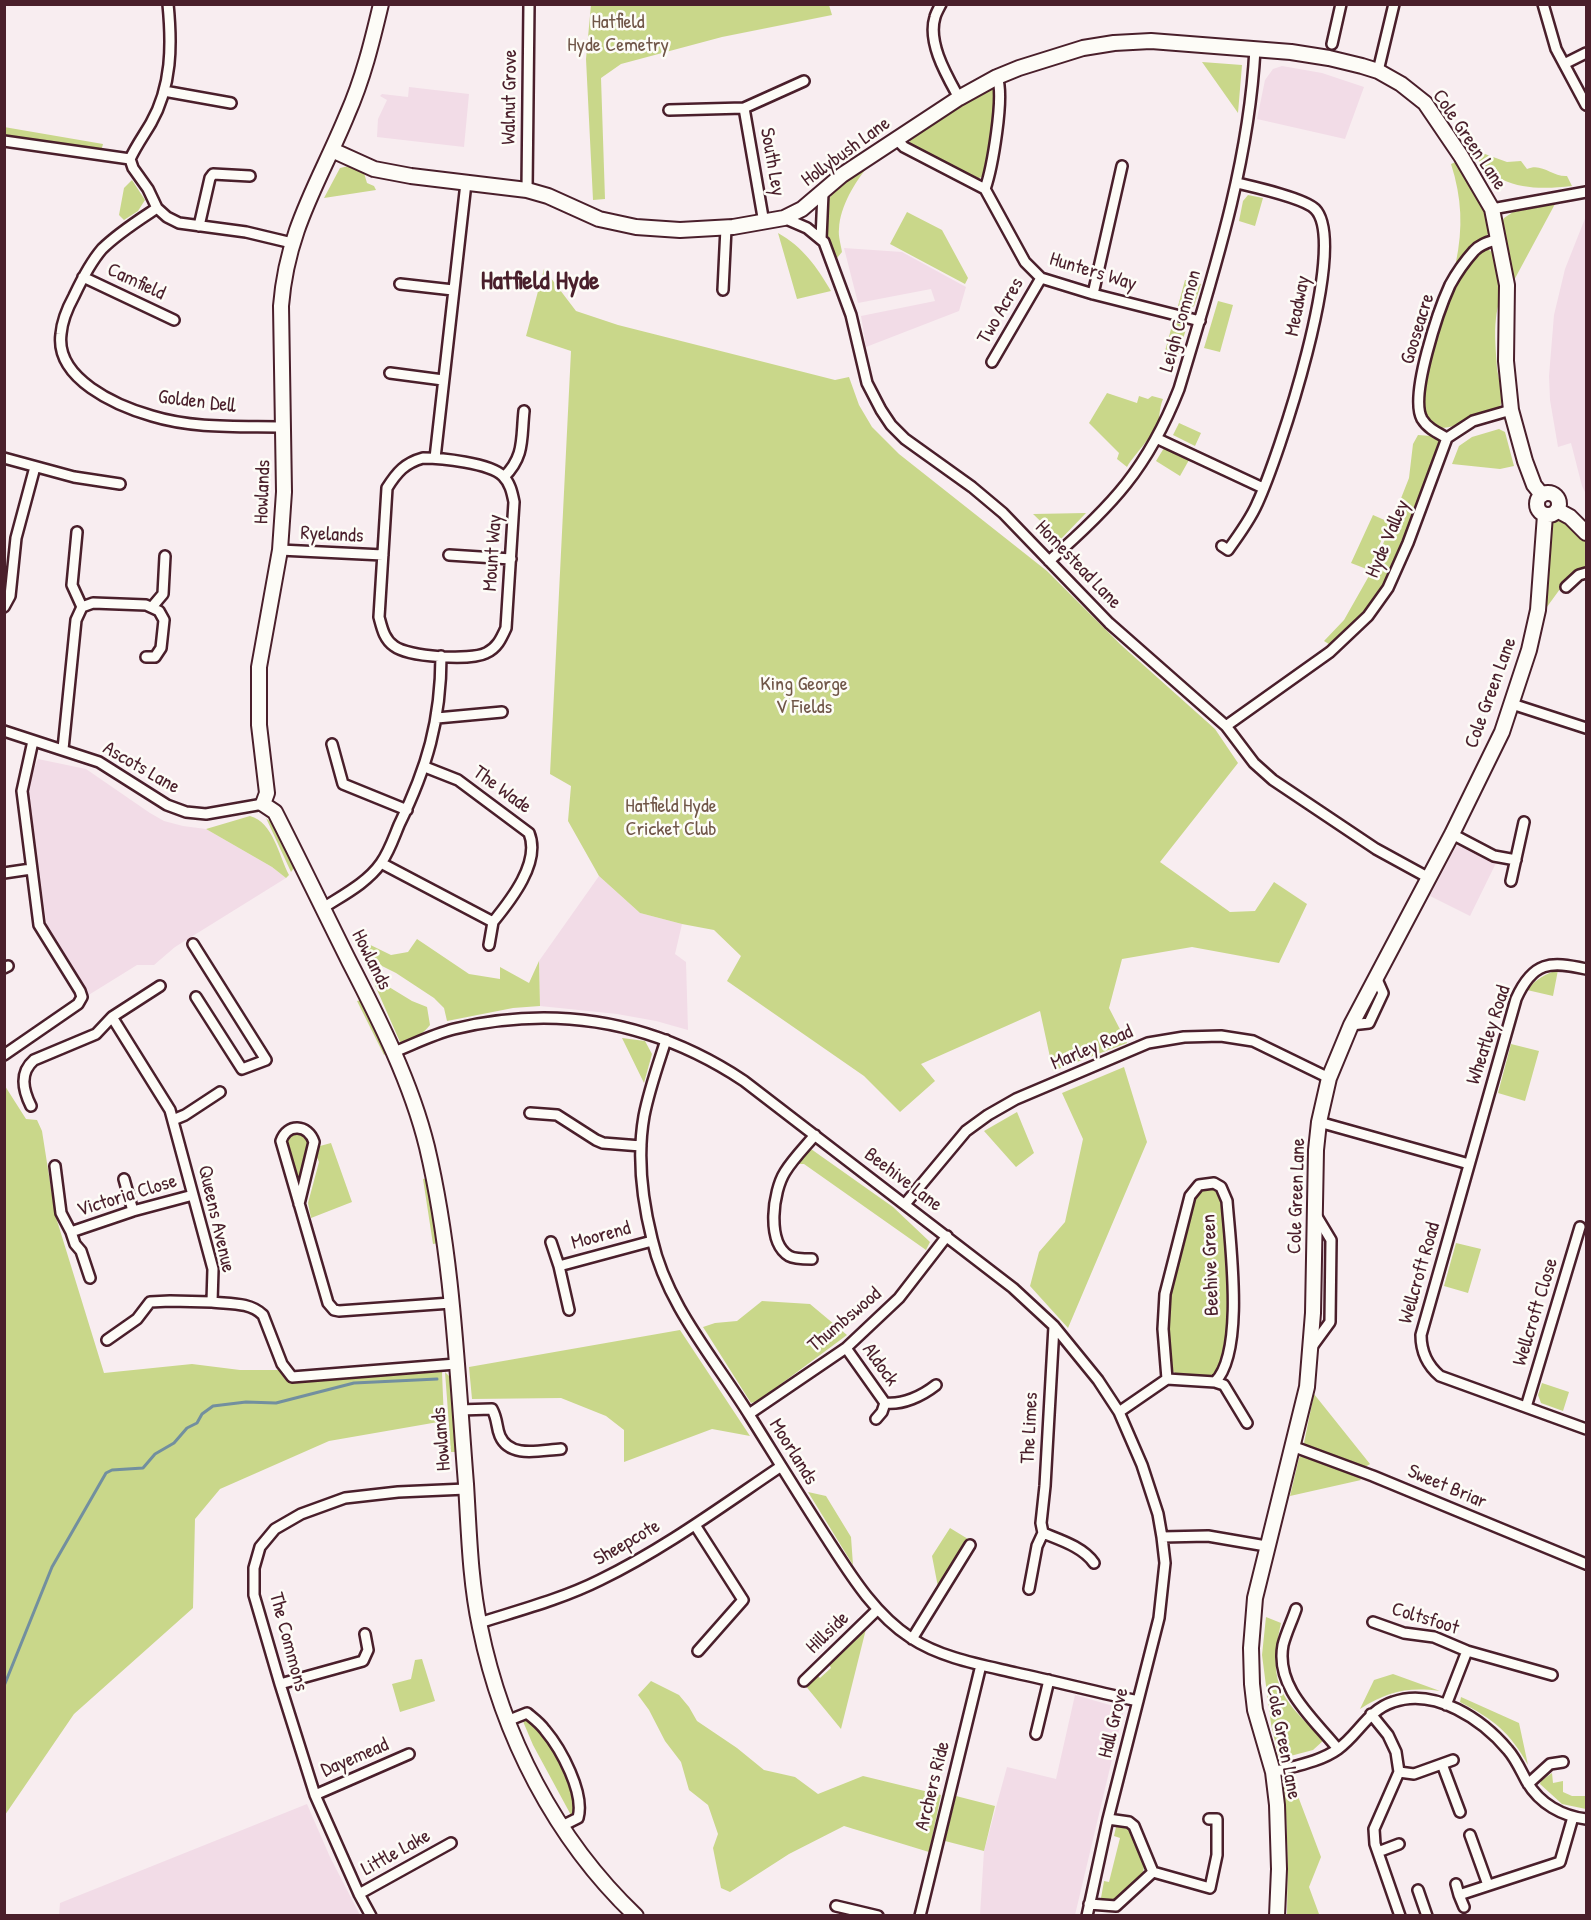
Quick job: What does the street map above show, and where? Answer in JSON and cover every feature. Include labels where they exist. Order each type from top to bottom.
[{"type":"street","points":[[168,4],[171,57],[164,91],[152,122],[136,145],[130,159],[133,168],[148,189],[157,208],[167,217],[179,223],[246,232],[292,243]]},
{"type":"street","name":"Howlands","points":[[381,4],[361,81],[332,150],[313,187],[287,261],[281,306],[284,492],[280,550],[259,667],[259,725],[267,793],[263,804],[275,812],[394,1052],[427,1146],[441,1218],[451,1303],[471,1563],[479,1623],[490,1672],[507,1721],[532,1777],[562,1826],[593,1869],[636,1916]]},
{"type":"street","name":"Walnut Grove","points":[[527,190],[529,4]]},
{"type":"street","points":[[941,4],[934,18],[934,40],[940,62],[959,98]]},
{"type":"street","points":[[1332,44],[1341,4]]},
{"type":"street","points":[[1378,71],[1394,4]]},
{"type":"street","points":[[1543,4],[1556,49],[1587,105]]},
{"type":"street","name":"Hollybush Lane","points":[[332,150],[374,169],[411,176],[527,190],[548,196],[599,219],[636,227],[680,230],[726,228],[764,223],[784,218],[802,209],[842,175],[959,98],[997,77],[1043,59],[1083,48],[1151,41],[1255,49],[1329,58],[1378,71]]},
{"type":"street","name":"Leigh Common","points":[[1049,561],[1109,506],[1141,466],[1158,439],[1179,389],[1237,183],[1255,49]]},
{"type":"street","points":[[1564,64],[1587,53]]},
{"type":"street","name":"Cole Green Lane","points":[[1277,1916],[1279,1869],[1277,1805],[1273,1772],[1255,1710],[1251,1648],[1255,1598],[1266,1546],[1307,1387],[1311,1348],[1316,1150],[1319,1122],[1329,1078],[1351,1025],[1452,834],[1502,732],[1529,650],[1538,610],[1551,513],[1558,501],[1549,493],[1542,495],[1534,485],[1511,410],[1506,361],[1507,285],[1492,209],[1432,112],[1416,94],[1378,71]]},
{"type":"street","points":[[896,139],[904,147],[986,189],[991,172],[1000,84],[997,77]]},
{"type":"street","name":"South Ley","points":[[669,110],[744,108],[804,81]]},
{"type":"street","points":[[164,91],[231,103]]},
{"type":"street","name":"South Ley","points":[[744,108],[764,223]]},
{"type":"street","points":[[4,141],[130,159]]},
{"type":"street","points":[[1093,294],[1122,166]]},
{"type":"street","points":[[199,226],[210,178],[213,174],[250,176]]},
{"type":"street","points":[[435,458],[466,183]]},
{"type":"street","name":"Meadway","points":[[1222,546],[1228,550],[1240,534],[1263,488],[1286,426],[1306,360],[1321,285],[1325,245],[1324,230],[1315,208],[1237,183]]},
{"type":"street","name":"Hunters Way","points":[[986,189],[1025,262],[1041,278],[1093,294],[1200,321]]},
{"type":"street","points":[[1492,209],[1587,192]]},
{"type":"street","points":[[820,239],[823,193]]},
{"type":"street","name":"Golden Dell","points":[[157,208],[103,248],[88,267],[67,309],[60,336],[64,356],[77,378],[98,393],[131,410],[168,420],[200,425],[284,427]]},
{"type":"street","name":"Homestead Lane","points":[[784,218],[801,225],[820,239],[828,250],[851,315],[867,383],[891,426],[905,440],[972,487],[1003,513],[1109,623],[1226,726],[1254,763],[1273,780],[1376,849],[1429,878]]},
{"type":"street","points":[[723,290],[726,228]]},
{"type":"street","name":"Gooseacre","points":[[1448,438],[1431,429],[1421,418],[1419,397],[1436,321],[1451,283],[1473,252],[1484,243],[1498,239]]},
{"type":"street","name":"Camfield","points":[[83,277],[174,320]]},
{"type":"street","name":"Two Acres","points":[[992,362],[1041,278]]},
{"type":"street","points":[[400,284],[453,290]]},
{"type":"street","points":[[390,373],[443,380]]},
{"type":"street","points":[[1448,438],[1473,421],[1511,410]]},
{"type":"street","points":[[504,477],[514,467],[520,456],[524,411]]},
{"type":"street","name":"Hyde Valley","points":[[1226,726],[1330,652],[1368,616],[1388,588],[1408,543],[1448,438]]},
{"type":"street","points":[[1158,439],[1263,488]]},
{"type":"street","points":[[4,458],[74,477],[120,484]]},
{"type":"street","name":"Mount Way","points":[[423,458],[435,458],[495,470],[504,477],[510,487],[514,502],[506,628],[500,642],[484,654],[441,656],[410,654],[394,647],[384,635],[379,617],[387,488],[396,474],[410,462],[423,458]]},
{"type":"street","points":[[4,607],[16,537],[35,467]]},
{"type":"street","points":[[1551,513],[1570,517],[1587,533]]},
{"type":"street","points":[[77,532],[72,585],[82,607]]},
{"type":"street","name":"Ryelands","points":[[280,550],[383,555]]},
{"type":"street","points":[[152,607],[163,594],[165,555]]},
{"type":"street","points":[[449,555],[511,559]]},
{"type":"street","points":[[1566,587],[1579,575],[1587,573]]},
{"type":"street","points":[[63,749],[76,620],[82,607],[93,603],[146,605],[159,611],[164,620],[161,648],[155,657],[146,657]]},
{"type":"street","points":[[323,908],[361,884],[381,862],[407,810],[425,767],[437,717],[441,691],[441,656]]},
{"type":"street","points":[[1512,704],[1587,728]]},
{"type":"street","points":[[437,717],[502,712]]},
{"type":"street","name":"Ascots Lane","points":[[4,731],[99,762],[166,805],[186,812],[206,814],[263,804]]},
{"type":"street","points":[[4,1055],[78,1004],[82,997],[39,925],[22,791],[33,741]]},
{"type":"street","points":[[332,744],[342,784],[407,810]]},
{"type":"street","name":"The Wade","points":[[425,767],[458,780],[529,833],[533,842],[531,863],[503,909],[492,922],[489,945]]},
{"type":"street","points":[[1511,881],[1524,822]]},
{"type":"street","points":[[1452,834],[1494,856],[1516,860]]},
{"type":"street","points":[[381,862],[492,922]]},
{"type":"street","points":[[4,873],[32,869]]},
{"type":"street","points":[[193,944],[266,1060],[242,1069],[196,997]]},
{"type":"street","name":"Wheatley Road","points":[[1469,1164],[1522,985],[1533,973],[1556,963],[1587,969]]},
{"type":"street","points":[[31,1107],[24,1083],[24,1072],[28,1065],[34,1060],[96,1034],[112,1017],[160,986]]},
{"type":"street","name":"Queens Avenue","points":[[112,1017],[170,1110],[213,1269],[212,1302],[250,1305],[258,1310],[263,1315],[282,1364],[292,1377],[456,1364]]},
{"type":"street","name":"Beehive Lane","points":[[394,1052],[453,1030],[523,1017],[605,1023],[666,1040],[718,1064],[815,1135],[1014,1288],[1054,1326],[1098,1380],[1119,1412],[1142,1465],[1158,1514],[1162,1537]]},
{"type":"street","name":"Marley Road","points":[[905,1204],[966,1131],[988,1115],[1016,1099],[1148,1043],[1184,1037],[1221,1036],[1253,1041],[1329,1078]]},
{"type":"street","name":"Moorlands","points":[[666,1040],[650,1090],[641,1146],[643,1193],[652,1241],[660,1266],[680,1309],[840,1559],[877,1610],[912,1639],[944,1653],[981,1665],[1138,1701]]},
{"type":"street","points":[[173,1120],[185,1116],[220,1092]]},
{"type":"street","points":[[530,1113],[557,1115],[603,1143],[641,1146]]},
{"type":"street","points":[[1319,1122],[1469,1164]]},
{"type":"street","points":[[299,1204],[314,1142],[307,1130],[301,1128],[287,1131],[281,1141],[299,1204],[328,1304],[334,1310],[451,1303]]},
{"type":"street","points":[[812,1259],[790,1257],[783,1251],[774,1223],[773,1208],[777,1189],[785,1172],[815,1135]]},
{"type":"street","name":"Wellcroft Road","points":[[1469,1164],[1421,1335],[1421,1349],[1431,1368],[1440,1376],[1587,1429]]},
{"type":"street","name":"Victoria Close","points":[[54,1166],[61,1213],[75,1244],[81,1251],[90,1278]]},
{"type":"street","points":[[124,1179],[133,1211]]},
{"type":"street","name":"Beehive Green","points":[[1167,1379],[1163,1329],[1166,1294],[1190,1196],[1199,1185],[1214,1183],[1221,1187],[1227,1201],[1233,1300],[1227,1361],[1220,1378],[1215,1382]]},
{"type":"street","name":"Victoria Close","points":[[71,1232],[133,1211],[193,1195]]},
{"type":"street","name":"Wellcroft Close","points":[[1526,1407],[1580,1227]]},
{"type":"street","name":"Thumbswood","points":[[749,1414],[846,1348],[900,1298],[947,1236]]},
{"type":"street","name":"Moorend","points":[[559,1266],[652,1241]]},
{"type":"street","name":"Moorend","points":[[551,1242],[569,1310]]},
{"type":"street","points":[[107,1340],[137,1319],[150,1302],[212,1302]]},
{"type":"street","name":"The Limes","points":[[1029,1589],[1037,1545],[1043,1533],[1041,1523],[1054,1326]]},
{"type":"street","name":"Aldock","points":[[846,1348],[885,1403]]},
{"type":"street","points":[[1119,1412],[1167,1379],[1215,1382],[1224,1386],[1247,1423]]},
{"type":"street","name":"Aldock","points":[[885,1403],[901,1403],[926,1393],[936,1385]]},
{"type":"street","name":"Aldock","points":[[876,1419],[885,1403]]},
{"type":"street","points":[[459,1410],[492,1409],[498,1419],[498,1434],[504,1444],[518,1452],[561,1449]]},
{"type":"street","name":"Sweet Briar","points":[[1292,1446],[1373,1476],[1587,1564]]},
{"type":"street","name":"Sheepcote","points":[[479,1623],[570,1593],[628,1566],[780,1467]]},
{"type":"street","name":"The Commons","points":[[371,1916],[315,1795],[254,1595],[254,1568],[260,1547],[276,1529],[301,1514],[345,1498],[466,1489]]},
{"type":"street","points":[[694,1525],[743,1600],[698,1651]]},
{"type":"street","points":[[1043,1533],[1074,1547],[1094,1563]]},
{"type":"street","points":[[1162,1537],[1208,1536],[1266,1546]]},
{"type":"street","name":"Hall Grove","points":[[1087,1916],[1108,1819],[1159,1618],[1165,1563],[1162,1537]]},
{"type":"street","points":[[912,1639],[970,1545]]},
{"type":"street","points":[[1296,1609],[1283,1645],[1283,1670],[1290,1690],[1297,1701],[1338,1749]]},
{"type":"street","name":"Hillside","points":[[804,1681],[877,1610]]},
{"type":"street","name":"Coltsfoot","points":[[1373,1622],[1404,1633],[1434,1637],[1467,1651],[1552,1675]]},
{"type":"street","points":[[280,1684],[363,1661],[368,1650],[365,1634]]},
{"type":"street","name":"Coltsfoot","points":[[1446,1705],[1467,1651]]},
{"type":"street","name":"Archers Ride","points":[[920,1916],[981,1665]]},
{"type":"street","points":[[1036,1734],[1049,1680]]},
{"type":"street","points":[[1273,1772],[1321,1758],[1338,1749],[1371,1714],[1392,1702],[1410,1698],[1446,1705],[1471,1717],[1490,1731],[1510,1752],[1528,1784],[1539,1798],[1551,1807],[1573,1817],[1587,1819]]},
{"type":"street","points":[[507,1721],[527,1713],[544,1728],[558,1748],[572,1776],[578,1797],[579,1813],[578,1818],[562,1826]]},
{"type":"street","points":[[1371,1714],[1388,1736],[1396,1752],[1399,1772],[1374,1829],[1378,1852],[1400,1916]]},
{"type":"street","name":"Dayemead","points":[[315,1795],[409,1754]]},
{"type":"street","points":[[1399,1772],[1413,1774],[1453,1761]]},
{"type":"street","points":[[1528,1784],[1550,1764],[1563,1762]]},
{"type":"street","points":[[1442,1764],[1460,1812]]},
{"type":"street","points":[[1459,1895],[1560,1862],[1573,1817]]},
{"type":"street","points":[[1108,1819],[1129,1822],[1134,1826],[1153,1872]]},
{"type":"street","points":[[1153,1872],[1210,1888],[1217,1855],[1217,1819],[1209,1819]]},
{"type":"street","points":[[1470,1835],[1488,1885]]},
{"type":"street","name":"Little Lake","points":[[359,1894],[451,1843]]},
{"type":"street","points":[[1378,1852],[1399,1844]]},
{"type":"street","points":[[1089,1904],[1116,1906],[1153,1872]]},
{"type":"street","points":[[1455,1884],[1464,1907]]},
{"type":"street","points":[[1418,1890],[1427,1916]]},
{"type":"street","points":[[836,1906],[878,1916]]},
{"type":"shaded area","points":[[1282,66],[1322,73],[1364,87],[1345,139],[1257,119],[1265,80],[1273,69]]},
{"type":"shaded area","points":[[409,87],[469,94],[464,147],[377,137],[378,119],[387,100],[380,96],[382,94],[408,97]]},
{"type":"shaded area","points":[[1586,216],[1586,494],[1571,443],[1558,447],[1550,400],[1549,376],[1554,315],[1565,269]]},
{"type":"shaded area","points":[[844,248],[902,252],[966,287],[959,311],[866,347],[861,316],[935,301],[931,289],[858,303]]},
{"type":"shaded area","points":[[38,759],[86,769],[164,821],[206,829],[272,867],[286,878],[175,947],[154,965],[137,965],[87,996],[48,932],[26,788]]},
{"type":"shaded area","points":[[1460,845],[1496,863],[1470,916],[1430,896],[1456,846]]},
{"type":"shaded area","points":[[599,876],[640,913],[682,924],[675,954],[686,962],[688,1030],[617,1014],[540,1006],[539,961]]},
{"type":"shaded area","points":[[1075,1695],[1124,1709],[1075,1915],[980,1915],[984,1851],[1007,1767],[1056,1779]]},
{"type":"shaded area","points":[[307,1804],[330,1857],[360,1915],[59,1915],[60,1903]]},
{"type":"green space","name":"Hatfield Hyde Cemetry","points":[[591,5],[829,5],[832,15],[722,37],[621,64],[601,78],[605,199],[593,200],[586,59]]},
{"type":"green space","points":[[1202,62],[1242,65],[1238,113]]},
{"type":"green space","points":[[990,88],[995,95],[988,170],[983,176],[973,178],[914,148],[910,143],[910,137]]},
{"type":"green space","points":[[4,127],[103,144],[99,159],[5,147]]},
{"type":"green space","points":[[1471,149],[1507,162],[1521,161],[1527,169],[1537,167],[1567,176],[1572,186],[1542,188],[1514,184],[1490,172]]},
{"type":"green space","points":[[1458,161],[1474,186],[1487,214],[1489,224],[1489,233],[1460,264],[1456,262],[1460,237],[1459,201],[1451,164]]},
{"type":"green space","points":[[869,165],[845,203],[839,232],[842,252],[837,258],[822,234],[823,209],[835,189]]},
{"type":"green space","points":[[349,166],[364,173],[367,183],[374,186],[376,190],[324,198],[340,168]]},
{"type":"green space","points":[[132,180],[145,200],[138,211],[124,220],[119,215],[124,188]]},
{"type":"green space","points":[[1248,195],[1263,198],[1255,226],[1239,221],[1243,201]]},
{"type":"green space","points":[[1555,204],[1512,284],[1510,261],[1501,225],[1504,218],[1513,212]]},
{"type":"green space","points":[[907,212],[942,230],[968,278],[965,284],[890,244]]},
{"type":"green space","points":[[778,233],[809,258],[831,291],[797,299]]},
{"type":"green space","points":[[1483,250],[1489,250],[1496,255],[1500,278],[1501,290],[1495,337],[1502,400],[1495,411],[1483,412],[1444,428],[1432,424],[1424,409],[1423,392],[1426,372],[1437,329],[1456,280],[1471,259]]},
{"type":"green space","name":"King George V Fields","points":[[544,269],[576,311],[618,325],[835,380],[849,377],[859,405],[872,427],[899,454],[1047,571],[1121,645],[1215,729],[1238,763],[1160,862],[1230,912],[1255,911],[1274,882],[1307,904],[1279,963],[1192,947],[1122,959],[1109,1008],[1127,1043],[1053,1071],[1040,1011],[921,1064],[935,1081],[900,1112],[864,1076],[727,981],[741,956],[714,930],[640,913],[599,876],[568,821],[571,786],[550,774],[571,351],[526,336]]},
{"type":"green space","points":[[1185,280],[1201,284],[1194,306],[1189,309],[1178,306]]},
{"type":"green space","points":[[1218,301],[1233,305],[1220,352],[1204,348]]},
{"type":"green space","points":[[1173,322],[1187,326],[1178,355],[1165,351]]},
{"type":"green space","points":[[1107,393],[1137,403],[1139,396],[1148,399],[1152,396],[1163,399],[1154,430],[1127,467],[1117,459],[1119,453],[1089,423]]},
{"type":"green space","points":[[1179,423],[1201,433],[1195,446],[1173,435]]},
{"type":"green space","points":[[1499,429],[1505,432],[1514,466],[1500,469],[1452,464],[1459,446],[1472,437]]},
{"type":"green space","points":[[1418,435],[1443,440],[1405,542],[1385,587],[1364,615],[1332,646],[1324,641],[1344,620],[1374,567],[1409,478],[1413,444]]},
{"type":"green space","points":[[1164,448],[1189,460],[1180,476],[1156,461]]},
{"type":"green space","points":[[1086,513],[1060,540],[1033,514]]},
{"type":"green space","points":[[1373,515],[1389,522],[1369,570],[1351,563]]},
{"type":"green space","points":[[1557,521],[1570,525],[1586,540],[1586,568],[1568,578],[1544,611],[1550,525]]},
{"type":"green space","points":[[250,816],[258,819],[270,832],[289,875],[286,878],[272,867],[206,829]]},
{"type":"green space","points":[[266,818],[276,827],[293,862],[294,868],[291,872]]},
{"type":"green space","points":[[354,937],[391,955],[408,952],[417,939],[469,974],[500,979],[500,967],[529,983],[539,961],[540,1006],[513,1008],[447,1021],[444,1008],[434,998],[396,973],[364,957]]},
{"type":"green space","points":[[1558,970],[1553,996],[1527,990],[1541,977]]},
{"type":"green space","points":[[371,976],[412,1001],[427,1007],[430,1025],[427,1029],[414,1038],[400,1042]]},
{"type":"green space","points":[[361,1000],[387,1053],[384,1055],[357,1001]]},
{"type":"green space","points":[[622,1038],[645,1041],[652,1054],[644,1083]]},
{"type":"green space","points":[[1511,1044],[1539,1051],[1525,1101],[1498,1093]]},
{"type":"green space","points":[[1124,1067],[1147,1142],[1068,1328],[1030,1286],[1039,1252],[1065,1222],[1083,1139],[1062,1093]]},
{"type":"green space","points":[[5,1086],[26,1119],[37,1120],[42,1131],[55,1214],[104,1373],[192,1364],[240,1370],[282,1370],[291,1380],[442,1372],[444,1421],[329,1441],[220,1489],[195,1519],[193,1608],[74,1714],[5,1815]]},
{"type":"green space","points":[[1017,1112],[1034,1153],[1016,1167],[984,1131]]},
{"type":"green space","points":[[297,1133],[306,1138],[308,1142],[298,1185],[286,1142],[289,1136]]},
{"type":"green space","points":[[331,1143],[352,1202],[311,1218],[308,1203],[319,1162],[317,1157],[320,1146]]},
{"type":"green space","points":[[811,1149],[893,1207],[930,1242],[926,1250],[804,1164],[797,1164]]},
{"type":"green space","points":[[428,1178],[439,1243],[433,1244],[423,1179]]},
{"type":"green space","points":[[1203,1187],[1216,1188],[1221,1194],[1228,1257],[1230,1311],[1224,1356],[1218,1370],[1206,1377],[1190,1378],[1175,1373],[1169,1368],[1168,1303],[1177,1258],[1194,1200],[1197,1192]]},
{"type":"green space","points":[[1456,1243],[1481,1249],[1468,1293],[1444,1286]]},
{"type":"green space","points":[[762,1301],[810,1304],[847,1335],[758,1401],[751,1403],[703,1327],[715,1323],[737,1321]]},
{"type":"green space","points":[[680,1330],[750,1436],[712,1429],[624,1462],[624,1430],[606,1416],[561,1398],[472,1399],[469,1367]]},
{"type":"green space","points":[[445,1372],[451,1378],[456,1452],[451,1452]]},
{"type":"green space","points":[[1542,1383],[1569,1392],[1563,1411],[1541,1403],[1538,1395]]},
{"type":"green space","points":[[1314,1394],[1370,1464],[1365,1467],[1360,1466],[1307,1448],[1304,1443]]},
{"type":"green space","points":[[1302,1455],[1356,1474],[1361,1480],[1290,1496],[1299,1458]]},
{"type":"green space","points":[[808,1492],[826,1496],[851,1537],[853,1565]]},
{"type":"green space","points":[[950,1528],[968,1539],[938,1587],[932,1556]]},
{"type":"green space","points":[[1266,1617],[1281,1623],[1276,1662],[1281,1689],[1297,1713],[1324,1740],[1313,1750],[1279,1759],[1271,1724],[1262,1655]]},
{"type":"green space","points":[[866,1629],[841,1729],[804,1684],[815,1673],[820,1678],[831,1668],[829,1664]]},
{"type":"green space","points":[[422,1659],[435,1701],[400,1712],[392,1684],[411,1679],[415,1660]]},
{"type":"green space","points":[[1393,1674],[1440,1691],[1408,1690],[1389,1694],[1360,1709],[1374,1680]]},
{"type":"green space","points":[[651,1681],[679,1695],[697,1721],[737,1748],[764,1770],[795,1777],[818,1794],[863,1776],[941,1795],[929,1852],[844,1826],[789,1854],[730,1892],[721,1888],[713,1848],[718,1834],[708,1805],[689,1790],[681,1762],[665,1741],[649,1710],[638,1695]]},
{"type":"green space","points":[[1461,1697],[1519,1723],[1528,1765],[1507,1735],[1482,1714],[1460,1702]]},
{"type":"green space","points":[[528,1718],[554,1750],[566,1774],[575,1814],[572,1817],[533,1745],[522,1719]]},
{"type":"green space","points":[[1552,1773],[1553,1783],[1563,1781],[1563,1792],[1572,1796],[1586,1796],[1586,1809],[1562,1804],[1540,1784]]},
{"type":"green space","points":[[1290,1775],[1321,1857],[1309,1887],[1319,1914],[1323,1915],[1287,1915],[1287,1846],[1283,1777]]},
{"type":"green space","points":[[956,1796],[995,1806],[984,1851],[945,1841]]},
{"type":"green space","points":[[1123,1825],[1131,1828],[1142,1855],[1144,1870],[1135,1883],[1115,1902],[1106,1902],[1101,1898],[1104,1881],[1109,1882],[1120,1838],[1114,1836],[1116,1827]]},
{"type":"waterway","points":[[4,1686],[52,1567],[106,1473],[112,1470],[143,1468],[155,1454],[174,1443],[187,1428],[197,1423],[202,1414],[213,1406],[246,1402],[276,1403],[354,1383],[437,1379]]},
{"type":"district","name":"Hatfield Hyde","points":[[540,282]]},
{"type":"park label","name":"Hatfield Hyde Cricket Club","points":[[671,818]]}]
